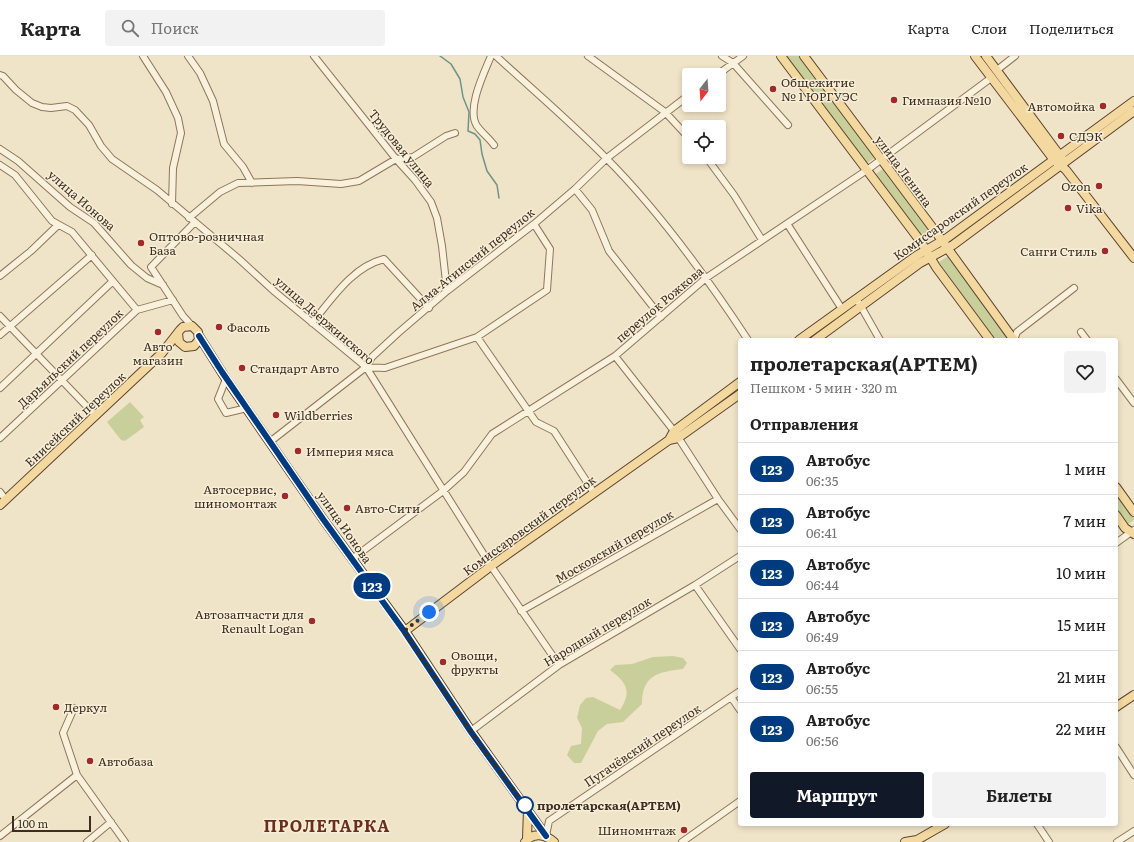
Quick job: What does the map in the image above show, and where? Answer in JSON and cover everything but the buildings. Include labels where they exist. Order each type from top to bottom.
[{"type":"main road","points":[[780,56],[867,170],[989,338]]},
{"type":"main road","name":"улица Ленина","points":[[804,56],[880,160],[948,248],[1013,338]]},
{"type":"main road","points":[[975,56],[991,78],[1061,163],[1134,258]]},
{"type":"main road","points":[[986,56],[1061,163]]},
{"type":"main road","name":"Комиссаровский переулок","points":[[817,338],[920,263],[942,241],[1061,163],[1134,101]]},
{"type":"main road","name":"Комиссаровский переулок","points":[[802,338],[916,256],[928,255],[948,248],[1061,163],[1134,111]]},
{"type":"main road","points":[[195,328],[199,336],[197,343],[188,347],[179,342],[184,329],[195,328]]},
{"type":"main road","name":"Енисейский переулок","points":[[3,503],[167,348],[184,329]]},
{"type":"main road","name":"улица Ионова","points":[[199,336],[226,379],[404,631],[471,732],[546,836],[554,842]]},
{"type":"main road","points":[[167,348],[173,346],[200,349],[208,354],[217,365]]},
{"type":"main road","name":"Комиссаровский переулок","points":[[669,440],[674,430],[738,383]]},
{"type":"main road","name":"Комиссаровский переулок","points":[[404,631],[492,566],[669,440],[678,438],[738,395]]},
{"type":"main road","points":[[1118,489],[1134,512]]},
{"type":"main road","points":[[1118,517],[1133,532]]},
{"type":"main road","points":[[1118,707],[1134,695]]},
{"type":"main road","points":[[526,841],[528,809]]},
{"type":"main road","points":[[905,842],[917,840],[942,826]]},
{"type":"main road","points":[[526,841],[534,836],[546,836]]},
{"type":"street","points":[[143,56],[166,92],[180,125],[181,133],[173,168],[172,204]]},
{"type":"street","points":[[188,56],[200,73],[213,101],[224,144],[243,168],[252,183]]},
{"type":"street","name":"Трудовая улица","points":[[314,56],[396,159],[416,180],[431,202],[437,218],[442,246],[447,292]]},
{"type":"street","points":[[491,56],[476,96],[475,113],[477,126],[494,145]]},
{"type":"street","points":[[496,56],[606,158],[654,212],[706,278],[747,338]]},
{"type":"street","points":[[588,56],[665,112],[682,130]]},
{"type":"street","points":[[722,56],[733,63],[788,125]]},
{"type":"street","points":[[726,68],[743,56]]},
{"type":"street","points":[[997,70],[1015,56]]},
{"type":"street","name":"улица Дзержинского","points":[[0,75],[3,76],[16,90],[32,103],[46,108],[67,106],[75,110],[88,125],[101,146],[112,159],[157,190],[312,323],[366,367],[443,491],[559,665]]},
{"type":"street","name":"переулок Рожкова","points":[[352,558],[443,491],[464,472],[492,434],[615,356],[706,278],[762,240],[788,225],[867,170],[991,78]]},
{"type":"street","name":"Алма-Атинский переулок","points":[[271,442],[366,367],[372,357],[398,333],[447,292],[534,224],[575,189],[606,158],[682,100]]},
{"type":"street","points":[[189,218],[220,192],[238,183],[297,181],[341,184],[359,180],[396,159],[413,157],[446,136],[455,133]]},
{"type":"street","name":"улица Ионова","points":[[0,149],[18,161],[70,207],[94,223],[131,266],[147,278],[163,285]]},
{"type":"street","points":[[711,164],[734,195],[762,240]]},
{"type":"street","points":[[0,165],[15,175],[58,225],[64,226],[72,232],[137,310],[147,309],[173,300]]},
{"type":"street","points":[[575,189],[592,210],[609,251],[661,317]]},
{"type":"street","points":[[184,329],[183,316],[151,267],[194,223]]},
{"type":"street","points":[[366,367],[385,368],[478,337],[547,290],[550,249],[534,224]]},
{"type":"street","points":[[0,276],[31,251],[58,225]]},
{"type":"street","points":[[788,225],[842,309]]},
{"type":"street","points":[[0,335],[92,255]]},
{"type":"street","points":[[312,323],[352,277],[374,261],[384,259],[429,308]]},
{"type":"street","points":[[0,388],[113,281]]},
{"type":"street","points":[[1015,338],[1017,332],[1074,288]]},
{"type":"street","points":[[856,299],[879,338]]},
{"type":"street","name":"Дарьяльский переулок","points":[[0,438],[62,382],[137,310]]},
{"type":"street","points":[[0,316],[96,416]]},
{"type":"street","points":[[1081,332],[1086,338]]},
{"type":"street","points":[[478,337],[536,422],[554,431],[594,493]]},
{"type":"street","points":[[615,356],[674,430],[718,499],[738,526]]},
{"type":"street","points":[[226,379],[218,399],[226,413],[247,408]]},
{"type":"street","points":[[1118,382],[1134,403]]},
{"type":"street","points":[[0,492],[3,503]]},
{"type":"street","name":"Московский переулок","points":[[522,611],[718,499]]},
{"type":"street","points":[[1118,542],[1133,532]]},
{"type":"street","name":"Народный переулок","points":[[471,732],[559,665],[695,585],[738,557]]},
{"type":"street","points":[[695,585],[738,646]]},
{"type":"street","name":"Пугачёвский переулок","points":[[546,836],[549,821],[738,692]]},
{"type":"street","points":[[731,697],[738,707]]},
{"type":"street","points":[[74,708],[63,733],[77,774],[124,842]]},
{"type":"street","points":[[1118,750],[1134,775]]},
{"type":"street","points":[[0,836],[77,774]]},
{"type":"street","points":[[682,842],[738,803]]},
{"type":"street","points":[[87,842],[110,822]]},
{"type":"street","points":[[1038,826],[1049,842]]},
{"type":"street","points":[[1117,842],[1134,831]]},
{"type":"green space","points":[[786,56],[800,56],[876,157],[867,163]]},
{"type":"green space","points":[[1049,167],[1051,169],[953,241],[951,239]]},
{"type":"green space","points":[[884,168],[935,236],[926,243],[876,174]]},
{"type":"green space","points":[[948,256],[1007,338],[994,338],[939,262]]},
{"type":"green space","points":[[738,387],[738,392],[686,429],[684,426]]},
{"type":"green space","points":[[130,402],[144,417],[140,420],[144,427],[125,441],[121,440],[107,422]]},
{"type":"green space","points":[[1118,495],[1134,518],[1134,520],[1127,525],[1118,512]]},
{"type":"green space","points":[[673,656],[683,658],[687,663],[683,669],[659,674],[648,681],[643,694],[642,704],[623,722],[607,724],[598,731],[581,763],[574,763],[567,755],[571,746],[581,744],[582,728],[577,718],[580,705],[586,698],[593,697],[620,710],[626,698],[627,692],[624,683],[610,670],[615,665],[632,664],[653,657]]},
{"type":"waterway","points":[[440,56],[451,64],[460,79],[463,97],[469,112],[468,131],[475,134],[480,140],[487,171],[497,185],[499,198]]},
{"type":"bus line","name":"123","points":[[199,336],[323,519],[404,631],[471,732],[546,836]]},
{"type":"place","name":"Общежитие № 1 ЮРГУЭС","points":[[773,89]]},
{"type":"place","name":"Гимназия №10","points":[[894,100]]},
{"type":"place","name":"Автомойка","points":[[1103,106]]},
{"type":"place","name":"СДЭК","points":[[1061,136]]},
{"type":"place","name":"Ozon","points":[[1099,186]]},
{"type":"place","name":"Vika","points":[[1068,208]]},
{"type":"place","name":"Оптово-розничная База","points":[[141,243]]},
{"type":"place","name":"Санги Стиль","points":[[1105,251]]},
{"type":"place","name":"Фасоль","points":[[219,327]]},
{"type":"place","name":"Авто магазин","points":[[158,332]]},
{"type":"place","name":"Стандарт Авто","points":[[242,368]]},
{"type":"place","name":"Wildberries","points":[[276,415]]},
{"type":"place","name":"Империя мяса","points":[[298,451]]},
{"type":"place","name":"Автосервис, шиномонтаж","points":[[285,496]]},
{"type":"place","name":"Авто-Сити","points":[[347,508]]},
{"type":"place","name":"Автозапчасти для Renault Logan","points":[[312,621]]},
{"type":"place","name":"Овощи, фрукты","points":[[443,662]]},
{"type":"place","name":"Деркул","points":[[56,707]]},
{"type":"place","name":"Автобаза","points":[[90,761]]},
{"type":"place","name":"пролетарская(АРТЕМ)","points":[[525,805]]},
{"type":"place","name":"Шиномнтаж","points":[[684,830]]},
{"type":"district","name":"ПРОЛЕТАРКА","points":[[327,825]]},
{"type":"route","points":[[429,612],[404,631],[471,732],[528,809],[525,805]]}]
